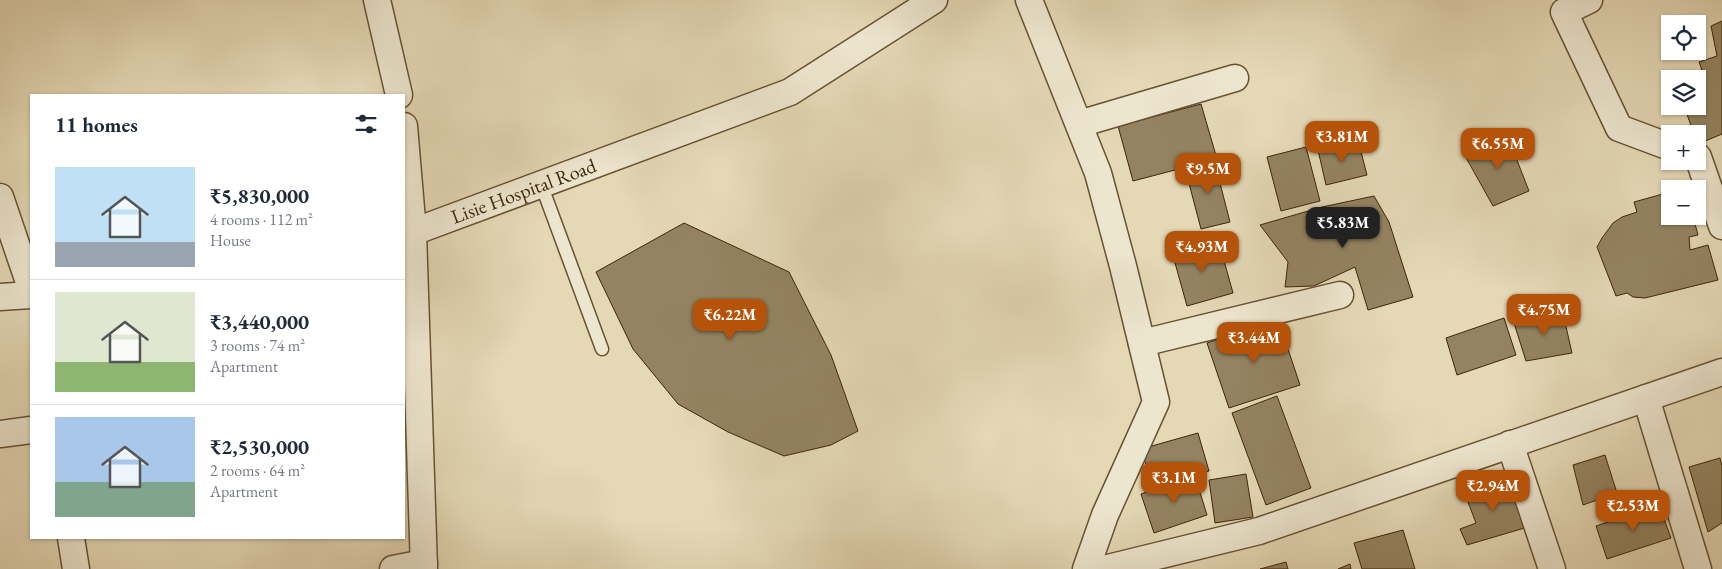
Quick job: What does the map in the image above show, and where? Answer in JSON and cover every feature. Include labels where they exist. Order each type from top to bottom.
[{"type":"street","points":[[377,0],[399,94]]},
{"type":"street","name":"Lisie Hospital Road","points":[[408,233],[790,92],[934,0]]},
{"type":"street","points":[[1029,0],[1098,172],[1156,402],[1105,515],[1086,569]]},
{"type":"street","points":[[1589,0],[1564,12],[1619,128],[1661,144]]},
{"type":"street","points":[[1079,124],[1235,78]]},
{"type":"street","points":[[393,569],[424,566],[405,153]]},
{"type":"street","points":[[1703,170],[1722,226]]},
{"type":"street","points":[[0,197],[30,285]]},
{"type":"street","points":[[0,297],[30,295]]},
{"type":"street","points":[[1142,343],[1340,295]]},
{"type":"street","points":[[1104,569],[1259,532],[1722,372]]},
{"type":"street","points":[[1646,398],[1698,569]]},
{"type":"street","points":[[0,434],[30,430]]},
{"type":"street","points":[[1510,444],[1552,569]]},
{"type":"street","points":[[71,539],[76,569]]},
{"type":"lane","points":[[541,184],[602,349]]},
{"type":"building","points":[[1722,21],[1722,134],[1706,141],[1706,125],[1691,125],[1687,115],[1706,115],[1706,70],[1702,70],[1699,62],[1717,56],[1711,26]]},
{"type":"building","points":[[1201,104],[1217,159],[1133,181],[1118,126]]},
{"type":"building","points":[[1506,132],[1529,191],[1493,206],[1464,154]]},
{"type":"building","points":[[1358,140],[1367,175],[1326,185],[1318,150]]},
{"type":"building","points":[[1306,147],[1320,201],[1281,211],[1267,157]]},
{"type":"building","points":[[1214,160],[1230,222],[1201,229],[1185,168]]},
{"type":"building","points":[[1661,194],[1661,225],[1695,225],[1698,235],[1689,237],[1690,250],[1708,245],[1718,280],[1645,298],[1633,297],[1627,293],[1616,296],[1597,247],[1613,223],[1622,217],[1637,212],[1634,202]]},
{"type":"building","points":[[1374,196],[1389,222],[1413,297],[1368,310],[1355,267],[1314,286],[1285,287],[1288,262],[1260,225],[1322,207]]},
{"type":"building","points":[[684,223],[789,272],[831,355],[858,431],[831,445],[784,456],[728,432],[678,404],[633,349],[596,272]]},
{"type":"building","points":[[1218,239],[1233,293],[1187,306],[1172,252]]},
{"type":"building","points":[[1562,309],[1572,353],[1526,361],[1514,323]]},
{"type":"building","points":[[1504,318],[1516,355],[1457,375],[1446,338]]},
{"type":"building","points":[[1278,319],[1300,385],[1229,408],[1207,343]]},
{"type":"building","points":[[1277,396],[1311,488],[1266,505],[1232,413]]},
{"type":"building","points":[[1198,433],[1209,471],[1153,487],[1141,449]]},
{"type":"building","points":[[1605,455],[1617,493],[1583,505],[1573,465]]},
{"type":"building","points":[[1720,458],[1722,466],[1722,523],[1708,532],[1689,467]]},
{"type":"building","points":[[1246,474],[1253,517],[1215,523],[1209,480]]},
{"type":"building","points":[[1195,476],[1207,515],[1154,533],[1141,494]]},
{"type":"building","points":[[1495,479],[1501,488],[1513,482],[1528,527],[1467,545],[1460,529],[1476,523],[1463,489]]},
{"type":"building","points":[[1659,505],[1671,538],[1607,559],[1596,526]]},
{"type":"building","points":[[1403,530],[1415,569],[1362,569],[1354,543]]},
{"type":"building","points":[[1286,562],[1288,569],[1260,569]]},
{"type":"building","points":[[1350,564],[1351,569],[1338,569]]}]
